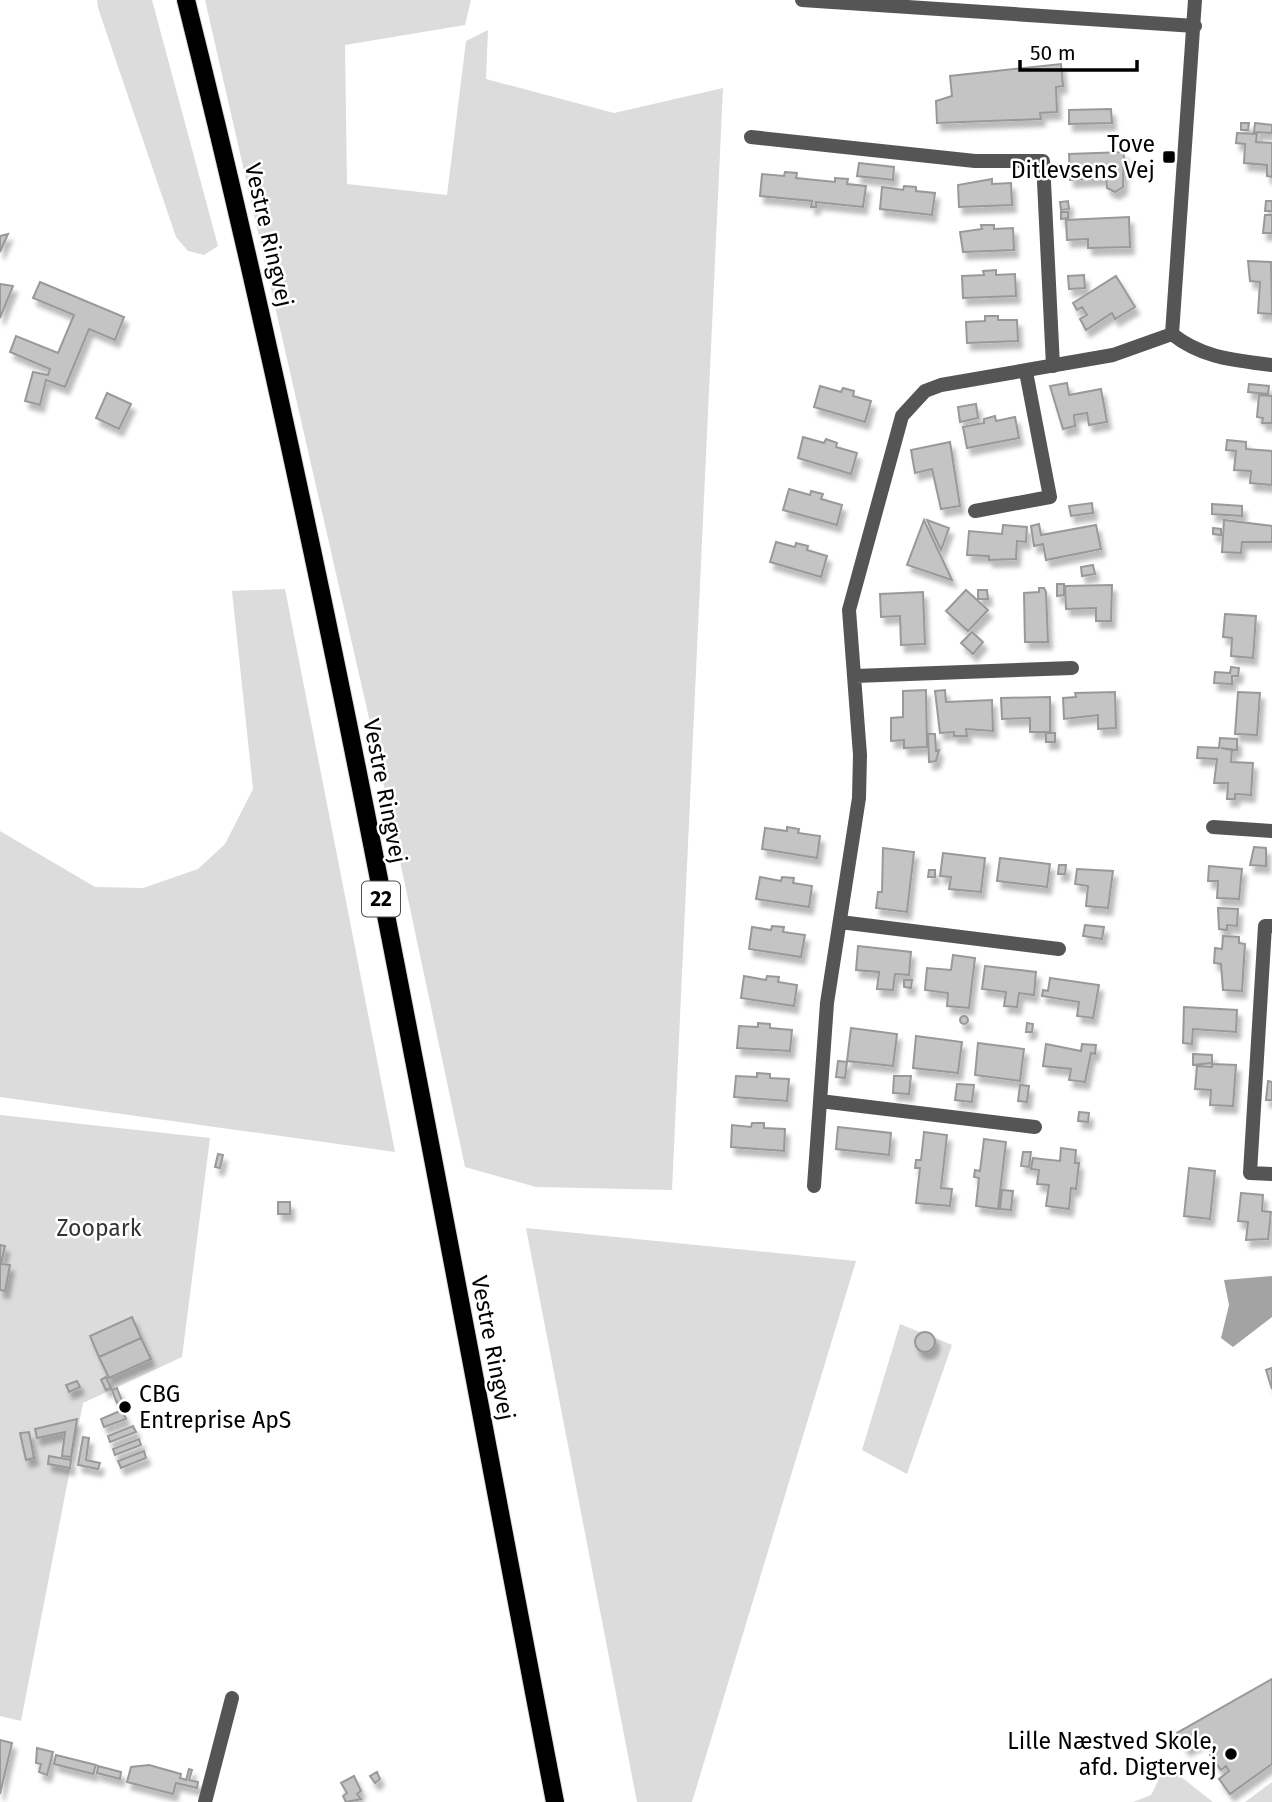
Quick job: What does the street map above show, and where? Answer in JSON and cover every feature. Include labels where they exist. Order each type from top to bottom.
[{"type":"main road","name":"Vestre Ringvej","points":[[186,0],[239,210],[299,478],[555,1802]]},
{"type":"street","points":[[802,0],[1195,26]]},
{"type":"street","points":[[1172,334],[1195,0]]},
{"type":"street","points":[[751,137],[975,161],[1042,161],[1053,366]]},
{"type":"street","points":[[1172,334],[1191,349],[1216,358],[1272,365]]},
{"type":"street","points":[[814,1186],[827,1003],[859,798],[860,755],[849,610],[902,416],[925,391],[941,385],[1112,355],[1172,334]]},
{"type":"street","points":[[975,511],[1049,496],[1026,372]]},
{"type":"street","points":[[855,676],[1072,668]]},
{"type":"street","points":[[1213,827],[1272,831]]},
{"type":"street","points":[[840,922],[1059,949]]},
{"type":"street","points":[[1272,926],[1265,926],[1267,976],[1250,1173],[1272,1174]]},
{"type":"street","points":[[820,1101],[1035,1127]]},
{"type":"street","points":[[205,1802],[232,1698]]},
{"type":"green space","points":[[97,0],[152,0],[218,246],[204,255],[188,251],[176,237]]},
{"type":"green space","points":[[205,0],[471,0],[465,25],[345,45],[347,184],[447,195],[466,41],[488,30],[486,79],[614,113],[723,88],[672,1190],[536,1187],[465,1167],[377,753]]},
{"type":"green space","points":[[285,589],[395,1152],[0,1097],[0,831],[95,887],[143,888],[198,869],[225,844],[253,789],[232,591]]},
{"type":"green space","name":"Zoopark","points":[[0,1115],[210,1138],[182,1357],[83,1403],[21,1721],[0,1716]]},
{"type":"green space","points":[[526,1228],[856,1261],[692,1802],[637,1802]]},
{"type":"green space","points":[[900,1324],[952,1345],[907,1474],[862,1450]]},
{"type":"green space","points":[[1166,1765],[1213,1802],[1133,1802],[1151,1795]]},
{"type":"green space","points":[[1272,1782],[1272,1802],[1245,1802]]},
{"type":"shaded area","points":[[1272,1276],[1272,1317],[1233,1347],[1221,1338],[1229,1305],[1224,1280]]},
{"type":"building","points":[[1061,64],[1063,86],[1056,87],[1057,112],[1040,113],[1041,119],[937,123],[936,101],[952,96],[950,76]]},
{"type":"building","points":[[1111,109],[1112,123],[1069,124],[1069,110]]},
{"type":"building","points":[[1241,123],[1249,123],[1248,130],[1241,130]]},
{"type":"building","points":[[1255,123],[1272,125],[1272,133],[1254,132]]},
{"type":"building","points":[[1237,133],[1257,134],[1256,142],[1272,143],[1272,177],[1267,176],[1267,165],[1244,163],[1245,144],[1236,143]]},
{"type":"building","points":[[1124,152],[1123,187],[1115,192],[1107,188],[1106,178],[1070,180],[1069,154]]},
{"type":"building","points":[[859,163],[894,167],[893,180],[857,176]]},
{"type":"building","points":[[785,172],[797,173],[796,178],[835,182],[835,178],[848,179],[847,184],[866,186],[863,207],[816,202],[816,207],[811,207],[812,201],[760,196],[762,174],[784,176]]},
{"type":"building","points":[[992,179],[992,184],[1011,183],[1012,205],[959,207],[958,185]]},
{"type":"building","points":[[904,186],[916,187],[916,191],[935,193],[932,215],[880,209],[882,187],[903,190]]},
{"type":"building","points":[[1068,201],[1069,209],[1061,210],[1060,202]]},
{"type":"building","points":[[1266,201],[1272,201],[1272,211],[1265,211]]},
{"type":"building","points":[[1061,212],[1068,212],[1068,218],[1061,219]]},
{"type":"building","points":[[1265,215],[1272,215],[1272,233],[1263,233]]},
{"type":"building","points":[[1129,217],[1130,247],[1088,248],[1088,239],[1067,240],[1066,220]]},
{"type":"building","points":[[981,225],[994,225],[994,229],[1013,228],[1014,250],[963,252],[960,232],[982,229]]},
{"type":"building","points":[[8,234],[0,252],[0,236]]},
{"type":"building","points":[[1248,261],[1271,262],[1272,314],[1258,313],[1260,282],[1250,281]]},
{"type":"building","points":[[996,270],[996,275],[1015,274],[1016,296],[963,298],[962,276],[984,275],[983,271]]},
{"type":"building","points":[[1084,275],[1085,288],[1069,289],[1068,276]]},
{"type":"building","points":[[1116,276],[1135,307],[1115,319],[1112,313],[1086,330],[1080,319],[1087,315],[1082,307],[1077,310],[1073,303]]},
{"type":"building","points":[[40,282],[124,317],[115,340],[89,329],[65,387],[46,380],[40,405],[25,401],[33,372],[48,375],[50,369],[10,352],[16,336],[58,353],[74,315],[33,298]]},
{"type":"building","points":[[0,284],[13,286],[0,318]]},
{"type":"building","points":[[985,316],[998,316],[998,320],[1017,320],[1018,341],[967,343],[966,322],[985,321]]},
{"type":"building","points":[[1067,383],[1069,395],[1101,389],[1107,422],[1089,425],[1087,413],[1074,415],[1075,426],[1063,429],[1050,386]]},
{"type":"building","points":[[1249,384],[1269,386],[1268,394],[1248,392]]},
{"type":"building","points":[[820,386],[841,392],[843,388],[854,391],[853,396],[871,401],[865,422],[814,407]]},
{"type":"building","points":[[107,393],[131,404],[119,429],[96,418]]},
{"type":"building","points":[[1259,395],[1272,396],[1272,423],[1262,423],[1263,418],[1257,417]]},
{"type":"building","points":[[976,404],[978,418],[960,422],[958,407]]},
{"type":"building","points":[[995,416],[996,421],[1015,417],[1019,438],[967,448],[963,427],[984,423],[984,419]]},
{"type":"building","points":[[803,437],[824,443],[826,439],[837,443],[836,447],[857,453],[851,474],[798,458]]},
{"type":"building","points":[[1227,440],[1246,442],[1246,449],[1272,451],[1272,485],[1250,483],[1251,471],[1234,470],[1236,451],[1226,450]]},
{"type":"building","points":[[950,442],[960,506],[941,509],[932,469],[915,473],[911,450]]},
{"type":"building","points":[[789,489],[810,495],[811,491],[823,494],[821,499],[842,505],[837,525],[783,510]]},
{"type":"building","points":[[1092,503],[1093,513],[1071,516],[1069,506]]},
{"type":"building","points":[[1212,504],[1242,506],[1242,516],[1212,514]]},
{"type":"building","points":[[924,520],[952,580],[907,565]]},
{"type":"building","points":[[927,520],[949,528],[941,550]]},
{"type":"building","points":[[1224,520],[1272,526],[1272,542],[1242,542],[1241,553],[1222,552]]},
{"type":"building","points":[[1039,524],[1041,535],[1096,525],[1101,549],[1046,560],[1043,544],[1034,546],[1031,526]]},
{"type":"building","points":[[1003,525],[1027,527],[1026,542],[1017,541],[1016,559],[989,560],[989,556],[967,555],[969,531],[1002,534]]},
{"type":"building","points":[[1213,528],[1221,529],[1221,535],[1213,534]]},
{"type":"building","points":[[776,542],[795,547],[796,543],[808,546],[807,550],[827,556],[821,577],[770,562]]},
{"type":"building","points":[[1093,565],[1095,574],[1082,576],[1081,567]]},
{"type":"building","points":[[1057,584],[1064,584],[1064,595],[1057,596]]},
{"type":"building","points":[[1112,585],[1111,621],[1096,621],[1096,608],[1066,609],[1065,586]]},
{"type":"building","points":[[1039,588],[1044,588],[1046,592],[1048,642],[1025,642],[1024,593],[1039,592]]},
{"type":"building","points":[[966,590],[988,610],[968,631],[946,611]]},
{"type":"building","points":[[978,590],[987,590],[988,599],[978,599]]},
{"type":"building","points":[[923,592],[925,644],[901,645],[900,616],[881,617],[880,594]]},
{"type":"building","points":[[1225,614],[1256,616],[1253,658],[1231,656],[1232,638],[1223,637]]},
{"type":"building","points":[[972,632],[983,642],[973,654],[961,643]]},
{"type":"building","points":[[1231,667],[1239,668],[1238,676],[1232,676],[1232,684],[1214,683],[1215,672],[1230,673]]},
{"type":"building","points":[[926,690],[927,747],[904,748],[904,740],[891,741],[891,718],[903,717],[903,691]]},
{"type":"building","points":[[945,690],[946,702],[992,700],[993,731],[966,729],[967,736],[954,736],[954,732],[940,733],[935,691]]},
{"type":"building","points":[[1115,692],[1116,728],[1098,729],[1098,715],[1064,719],[1063,698],[1076,697],[1075,693]]},
{"type":"building","points":[[1238,692],[1260,693],[1257,735],[1235,734]]},
{"type":"building","points":[[1050,697],[1050,732],[1030,732],[1030,718],[1002,719],[1001,698]]},
{"type":"building","points":[[1046,733],[1055,733],[1055,742],[1046,742]]},
{"type":"building","points":[[928,734],[935,734],[936,751],[939,750],[936,761],[929,762]]},
{"type":"building","points":[[1220,738],[1237,739],[1237,750],[1221,748],[1232,750],[1231,762],[1253,763],[1251,795],[1235,794],[1235,799],[1227,799],[1228,783],[1214,783],[1217,759],[1197,758],[1198,747],[1219,748]]},
{"type":"building","points":[[787,827],[799,829],[798,833],[820,836],[817,858],[762,849],[765,828],[787,831]]},
{"type":"building","points":[[1254,847],[1266,848],[1266,866],[1250,865]]},
{"type":"building","points":[[883,848],[914,852],[907,912],[876,908],[878,892],[882,892]]},
{"type":"building","points":[[943,853],[985,858],[981,892],[949,889],[951,877],[940,876]]},
{"type":"building","points":[[1000,858],[1050,864],[1047,887],[997,881]]},
{"type":"building","points":[[1059,865],[1066,865],[1065,874],[1058,874]]},
{"type":"building","points":[[1209,866],[1242,869],[1239,899],[1217,898],[1218,881],[1208,881]]},
{"type":"building","points":[[1077,869],[1113,871],[1108,908],[1086,906],[1088,886],[1075,884]]},
{"type":"building","points":[[929,870],[935,870],[935,877],[928,877]]},
{"type":"building","points":[[760,877],[781,881],[782,877],[794,878],[793,883],[812,886],[809,907],[756,899]]},
{"type":"building","points":[[1218,908],[1238,909],[1237,926],[1227,925],[1227,930],[1219,929]]},
{"type":"building","points":[[1085,925],[1104,927],[1102,939],[1083,936]]},
{"type":"building","points":[[772,926],[784,927],[783,932],[805,935],[801,957],[749,949],[752,927],[771,930]]},
{"type":"building","points":[[1223,936],[1239,937],[1239,943],[1245,944],[1242,991],[1223,990],[1221,964],[1214,963],[1215,948],[1222,949]]},
{"type":"building","points":[[858,946],[911,952],[909,975],[895,974],[893,990],[877,989],[879,972],[856,970]]},
{"type":"building","points":[[953,955],[975,958],[969,1008],[947,1006],[948,993],[925,990],[927,968],[951,970]]},
{"type":"building","points":[[985,966],[1036,972],[1034,995],[1019,993],[1017,1007],[1004,1006],[1006,992],[982,989]]},
{"type":"building","points":[[744,976],[766,980],[767,976],[779,977],[778,982],[797,985],[794,1006],[741,998]]},
{"type":"building","points":[[1050,978],[1099,985],[1093,1018],[1077,1016],[1079,1002],[1042,996],[1043,990],[1048,991]]},
{"type":"building","points":[[904,980],[912,980],[911,988],[904,987]]},
{"type":"building","points":[[1184,1007],[1237,1010],[1236,1032],[1193,1029],[1192,1044],[1183,1043]]},
{"type":"building","points":[[964,1016],[968,1020],[964,1024],[960,1020]]},
{"type":"building","points":[[758,1023],[770,1024],[770,1028],[792,1030],[790,1051],[737,1048],[739,1026],[758,1027]]},
{"type":"building","points":[[1027,1023],[1033,1024],[1032,1032],[1026,1032]]},
{"type":"building","points":[[851,1028],[897,1034],[893,1066],[847,1061]]},
{"type":"building","points":[[916,1036],[962,1042],[958,1073],[913,1068]]},
{"type":"building","points":[[978,1043],[1024,1049],[1020,1081],[975,1075]]},
{"type":"building","points":[[1046,1044],[1081,1051],[1082,1044],[1096,1045],[1095,1054],[1091,1053],[1085,1082],[1069,1080],[1071,1069],[1043,1066]]},
{"type":"building","points":[[1193,1054],[1212,1055],[1212,1063],[1193,1065]]},
{"type":"building","points":[[838,1061],[847,1062],[845,1078],[836,1077]]},
{"type":"building","points":[[1212,1064],[1236,1065],[1233,1106],[1210,1105],[1211,1090],[1195,1089],[1197,1066],[1212,1067]]},
{"type":"building","points":[[757,1073],[770,1074],[770,1078],[789,1079],[787,1101],[734,1097],[736,1076],[757,1077]]},
{"type":"building","points":[[894,1076],[911,1076],[909,1094],[893,1093]]},
{"type":"building","points":[[1268,1081],[1272,1082],[1272,1100],[1266,1100]]},
{"type":"building","points":[[957,1084],[974,1085],[972,1102],[955,1100]]},
{"type":"building","points":[[1020,1085],[1029,1086],[1027,1102],[1018,1101]]},
{"type":"building","points":[[1079,1112],[1089,1113],[1088,1122],[1078,1121]]},
{"type":"building","points":[[752,1123],[764,1123],[764,1128],[785,1129],[784,1151],[731,1147],[732,1125],[751,1127]]},
{"type":"building","points":[[838,1127],[891,1133],[889,1155],[836,1149]]},
{"type":"building","points":[[924,1132],[947,1135],[941,1188],[952,1189],[950,1206],[916,1203],[920,1168],[915,1168],[916,1160],[921,1160]]},
{"type":"building","points":[[984,1139],[1006,1142],[998,1209],[976,1206],[979,1178],[974,1177],[975,1170],[980,1171]]},
{"type":"building","points":[[1061,1148],[1076,1150],[1075,1163],[1079,1163],[1076,1189],[1071,1188],[1069,1209],[1046,1206],[1049,1185],[1037,1184],[1039,1170],[1031,1169],[1033,1158],[1060,1161]]},
{"type":"building","points":[[1023,1152],[1031,1152],[1029,1167],[1021,1166]]},
{"type":"building","points":[[218,1154],[223,1155],[220,1168],[215,1167]]},
{"type":"building","points":[[1189,1168],[1215,1171],[1210,1219],[1184,1216]]},
{"type":"building","points":[[1002,1190],[1013,1191],[1011,1210],[1000,1209]]},
{"type":"building","points":[[1241,1193],[1263,1195],[1262,1211],[1271,1212],[1268,1239],[1246,1240],[1248,1222],[1238,1221]]},
{"type":"building","points":[[278,1202],[290,1202],[290,1214],[278,1214]]},
{"type":"building","points":[[0,1245],[5,1246],[1,1264],[10,1265],[5,1291],[0,1290]]},
{"type":"building","points":[[132,1317],[141,1338],[99,1357],[90,1336]]},
{"type":"building","points":[[925,1332],[932,1335],[935,1342],[932,1349],[925,1352],[918,1349],[915,1342],[918,1335]]},
{"type":"building","points":[[141,1338],[151,1359],[109,1378],[99,1357]]},
{"type":"building","points":[[1272,1368],[1272,1389],[1266,1370]]},
{"type":"building","points":[[106,1377],[111,1388],[106,1390],[101,1380]]},
{"type":"building","points":[[77,1381],[80,1387],[69,1392],[66,1385]]},
{"type":"building","points":[[117,1388],[122,1401],[117,1403],[112,1390]]},
{"type":"building","points":[[122,1410],[126,1419],[104,1427],[101,1419]]},
{"type":"building","points":[[77,1419],[71,1457],[62,1456],[65,1432],[37,1438],[35,1429]]},
{"type":"building","points":[[133,1426],[136,1432],[110,1442],[108,1436]]},
{"type":"building","points":[[29,1432],[34,1458],[26,1460],[20,1433]]},
{"type":"building","points":[[83,1437],[89,1438],[86,1460],[100,1463],[98,1469],[78,1465]]},
{"type":"building","points":[[139,1439],[141,1445],[115,1455],[113,1449]]},
{"type":"building","points":[[144,1451],[146,1458],[121,1468],[118,1461]]},
{"type":"building","points":[[49,1456],[71,1460],[70,1468],[48,1464]]},
{"type":"building","name":"Lille Næstved Skole, afd. Digtervej","points":[[1272,1679],[1272,1764],[1230,1794],[1219,1779],[1229,1771],[1226,1766],[1221,1770],[1210,1755],[1214,1751],[1205,1739],[1186,1749],[1177,1733]]},
{"type":"building","points":[[0,1740],[12,1743],[0,1794]]},
{"type":"building","points":[[37,1748],[53,1752],[47,1775],[39,1772],[41,1764],[36,1763]]},
{"type":"building","points":[[56,1755],[96,1765],[93,1774],[54,1764]]},
{"type":"building","points":[[149,1765],[181,1774],[180,1778],[186,1780],[189,1769],[192,1770],[189,1780],[198,1782],[197,1788],[176,1783],[173,1794],[127,1782],[131,1767]]},
{"type":"building","points":[[98,1766],[121,1772],[120,1779],[97,1773]]},
{"type":"building","points":[[377,1772],[380,1779],[375,1783],[370,1776]]},
{"type":"building","points":[[354,1776],[361,1791],[357,1794],[361,1799],[346,1802],[343,1796],[347,1793],[341,1783]]},
{"type":"place","name":"Tove Ditlevsens Vej","points":[[1169,157]]},
{"type":"place","name":"CBG Entreprise ApS","points":[[125,1407]]},
{"type":"place","name":"Lille Næstved Skole, afd. Digtervej","points":[[1231,1754]]}]
